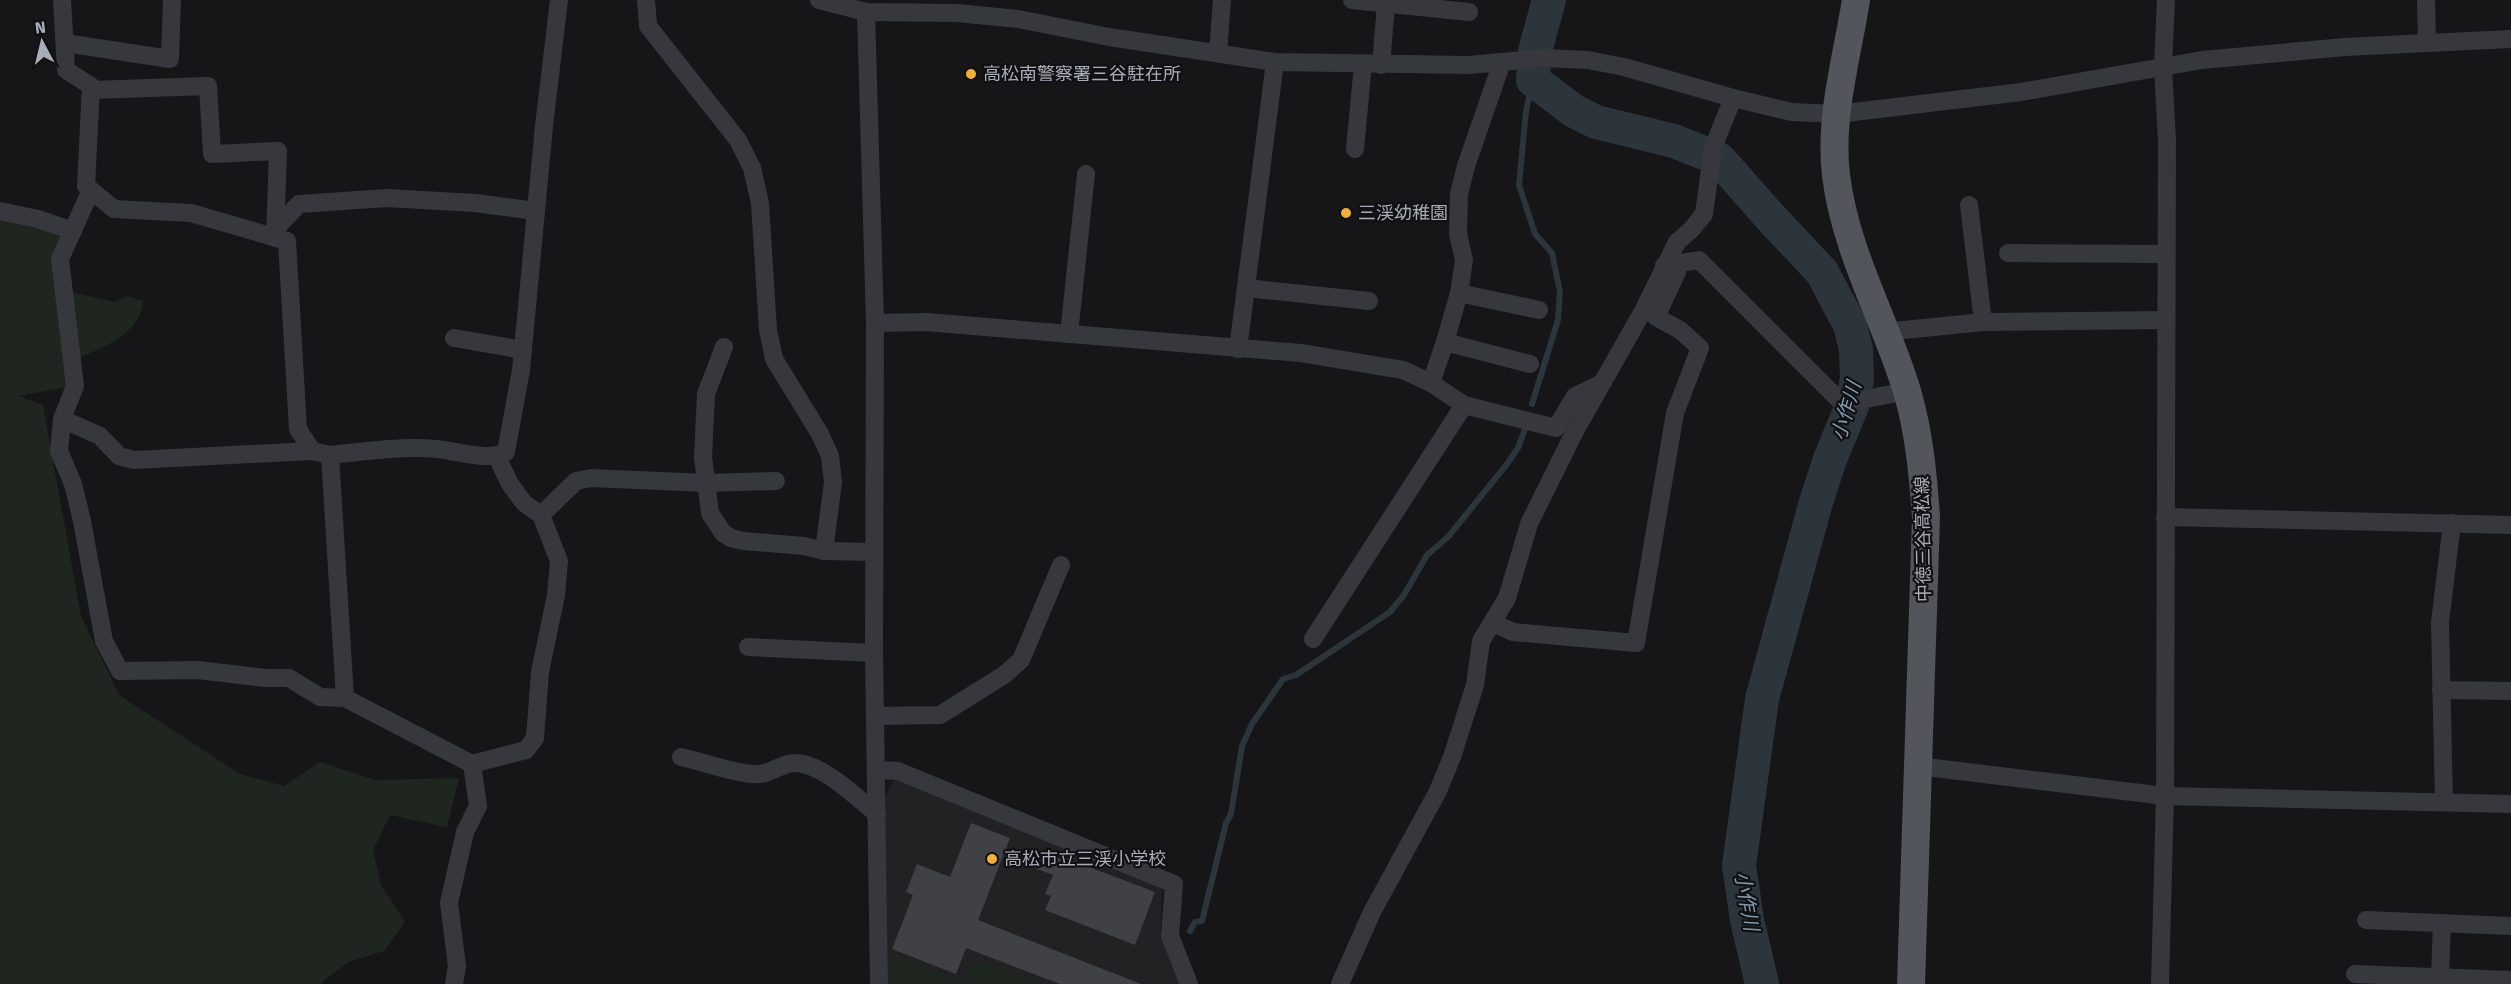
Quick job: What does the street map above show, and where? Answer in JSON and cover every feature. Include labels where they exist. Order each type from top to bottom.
[{"type":"main road","name":"中徳三谷高松線","points":[[1856,0],[1837,114],[1835,156],[1844,218],[1907,391],[1923,477],[1926,517],[1911,984]]},
{"type":"street","points":[[62,0],[66,70],[91,86],[86,186],[114,209],[191,213],[275,233],[287,241],[298,429],[321,453],[345,698]]},
{"type":"street","points":[[65,44],[171,59],[172,0]]},
{"type":"street","points":[[62,419],[100,436],[119,456],[134,460],[321,453],[402,447],[497,457],[506,452],[521,370],[559,0]]},
{"type":"street","points":[[646,0],[648,26],[738,140],[752,168],[760,203],[768,330],[774,359],[820,434],[830,456],[833,482],[824,551]]},
{"type":"street","points":[[819,0],[866,12],[957,13],[1003,9],[1119,39],[1275,62],[1469,65],[1544,58],[1588,60],[1624,66],[1733,98],[1792,112],[1837,114],[2021,92],[2202,60],[2427,42],[2511,39]]},
{"type":"street","points":[[1218,53],[1222,0]]},
{"type":"street","points":[[1352,0],[1469,12]]},
{"type":"street","points":[[2160,984],[2165,796],[2167,141],[2163,67],[2166,0]]},
{"type":"street","points":[[2426,0],[2427,42]]},
{"type":"street","points":[[1355,149],[1386,4]]},
{"type":"street","points":[[866,12],[875,323],[874,653],[877,716],[879,984]]},
{"type":"street","points":[[1238,349],[1275,62]]},
{"type":"street","points":[[1431,383],[1459,293],[1464,260],[1458,234],[1459,194],[1466,166],[1502,62]]},
{"type":"street","points":[[91,90],[208,86],[212,154],[278,150],[275,233]]},
{"type":"street","points":[[1340,984],[1372,912],[1438,791],[1452,758],[1475,685],[1481,641],[1507,598],[1529,524],[1575,431],[1643,311],[1677,242],[1691,230],[1704,213],[1713,148],[1733,98]]},
{"type":"street","points":[[1069,334],[1086,174]]},
{"type":"street","points":[[91,190],[60,259],[75,386],[62,419],[59,451],[73,484],[82,521],[104,641],[120,671],[198,670],[265,678],[289,678],[320,697],[345,698],[472,764],[526,750],[535,738],[540,672],[556,596],[559,561],[541,515],[524,503],[510,484],[497,457]]},
{"type":"street","points":[[275,233],[299,204],[387,198],[475,203],[536,211]]},
{"type":"street","points":[[1969,205],[1983,322]]},
{"type":"street","points":[[0,211],[38,219],[73,231]]},
{"type":"street","points":[[2008,253],[2166,254]]},
{"type":"street","points":[[1664,266],[1699,260],[1839,400],[1861,400],[1907,391]]},
{"type":"street","points":[[1493,623],[1513,632],[1636,643],[1675,413],[1700,348],[1680,330],[1656,317],[1677,272],[1664,266]]},
{"type":"street","points":[[1246,288],[1370,301]]},
{"type":"street","points":[[1459,293],[1539,310]]},
{"type":"street","points":[[1884,332],[1983,322],[2166,320]]},
{"type":"street","points":[[875,323],[926,322],[1301,353],[1403,370],[1431,383],[1464,405],[1556,428],[1575,396],[1602,383]]},
{"type":"street","points":[[454,338],[523,350]]},
{"type":"street","points":[[1445,342],[1530,364]]},
{"type":"street","points":[[724,347],[706,394],[703,457],[711,513],[723,533],[731,538],[804,546],[824,551],[874,552]]},
{"type":"street","points":[[1313,639],[1464,405]]},
{"type":"street","points":[[541,515],[576,481],[591,478],[707,483],[776,481]]},
{"type":"street","points":[[2165,517],[2511,525]]},
{"type":"street","points":[[2444,802],[2440,622],[2452,523]]},
{"type":"street","points":[[877,716],[940,715],[1004,675],[1021,660],[1061,566]]},
{"type":"street","points":[[748,647],[874,653]]},
{"type":"street","points":[[2441,690],[2511,691]]},
{"type":"street","points":[[681,757],[755,775],[770,773],[795,763],[807,765],[822,772],[877,814]]},
{"type":"street","points":[[454,984],[457,966],[449,903],[465,832],[478,806],[472,764]]},
{"type":"street","points":[[1918,766],[2165,796],[2511,804]]},
{"type":"street","points":[[877,770],[898,771],[1174,884],[1170,936],[1189,984]]},
{"type":"street","points":[[2366,920],[2511,926]]},
{"type":"street","points":[[2440,977],[2442,923]]},
{"type":"street","points":[[2355,974],[2511,980]]},
{"type":"shaded area","points":[[0,218],[39,227],[63,238],[58,289],[114,302],[126,296],[143,301],[135,323],[127,332],[106,346],[72,360],[67,387],[18,396],[43,405],[81,616],[119,695],[240,774],[284,786],[320,762],[375,780],[459,778],[447,827],[390,815],[373,850],[381,885],[405,922],[384,951],[349,962],[322,984],[0,984]]},
{"type":"shaded area","name":"高松市立三渓小学校","points":[[896,775],[1162,885],[1161,936],[1182,984],[888,984],[885,796]]},
{"type":"shaded area","points":[[891,953],[961,982],[968,970],[986,962],[1042,984],[892,984]]},
{"type":"building","points":[[971,823],[1010,838],[978,920],[1141,984],[1060,984],[966,948],[956,974],[892,949],[913,895],[906,892],[917,864],[950,877]]},
{"type":"building","points":[[1044,852],[1155,892],[1135,945],[1045,910],[1051,896],[1045,894],[1053,875],[1037,869]]},
{"type":"waterway","name":"小作川","points":[[1549,0],[1535,51],[1533,80],[1574,111],[1596,122],[1674,141],[1719,159],[1822,272],[1850,325],[1856,349],[1857,379],[1852,406],[1830,459],[1816,502],[1762,699],[1739,866],[1747,920],[1762,984]]},
{"type":"waterway","points":[[1532,404],[1558,320],[1560,292],[1552,253],[1535,234],[1519,185],[1526,111],[1533,80]]},
{"type":"waterway","points":[[1190,931],[1195,922],[1202,921],[1226,823],[1231,814],[1242,746],[1252,724],[1283,679],[1296,675],[1390,612],[1404,595],[1427,555],[1448,537],[1507,464],[1518,448],[1525,429]]},
{"type":"place","name":"高松南警察署三谷駐在所","points":[[971,74]]},
{"type":"place","name":"三渓幼稚園","points":[[1346,213]]},
{"type":"place","name":"高松市立三渓小学校","points":[[992,859]]}]
